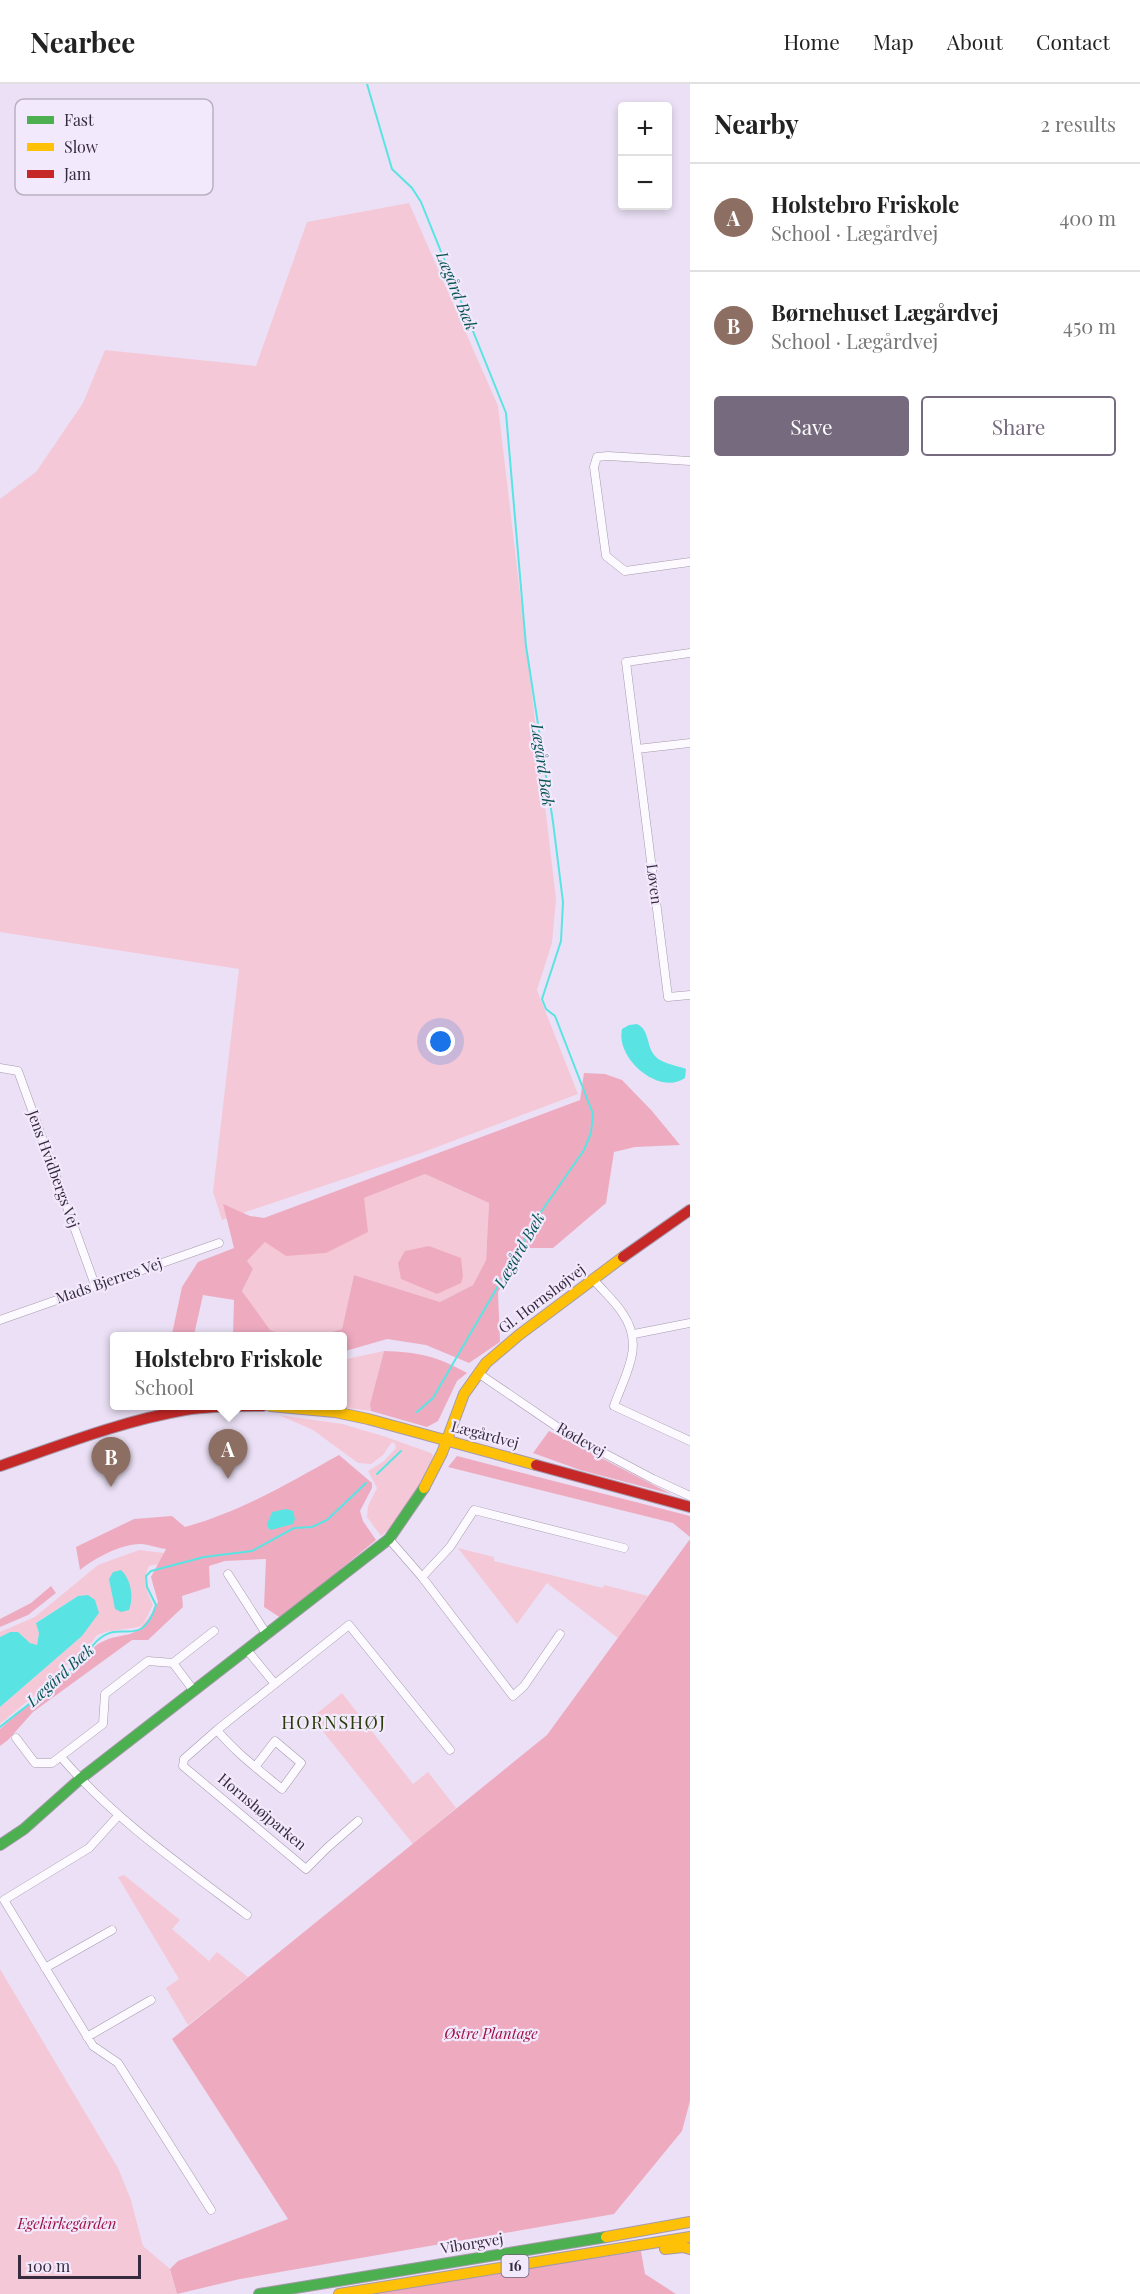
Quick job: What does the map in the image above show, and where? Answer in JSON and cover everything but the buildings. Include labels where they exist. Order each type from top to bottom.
[{"type":"street","points":[[690,461],[608,456],[597,457],[594,467],[606,556],[625,571],[690,562]]},
{"type":"street","name":"Løven","points":[[690,653],[626,662],[668,997],[690,994]]},
{"type":"street","points":[[637,749],[690,743]]},
{"type":"street","name":"Jens Hvidbergs Vej","points":[[0,1068],[18,1071],[95,1286]]},
{"type":"street","name":"Gl. Hornshøjvej","points":[[446,1440],[461,1400],[478,1373],[508,1344],[593,1278],[690,1210]]},
{"type":"street","name":"Mads Bjerres Vej","points":[[0,1320],[219,1243]]},
{"type":"street","points":[[593,1278],[623,1314],[634,1334],[633,1354],[614,1406],[690,1441]]},
{"type":"street","points":[[634,1334],[690,1323]]},
{"type":"street","name":"Rødevej","points":[[478,1373],[566,1433],[690,1496]]},
{"type":"street","points":[[0,1466],[103,1430],[186,1410]]},
{"type":"street","name":"Lægårdvej","points":[[313,1410],[335,1412],[446,1440],[690,1507]]},
{"type":"street","points":[[0,1845],[389,1539],[413,1508],[428,1482],[446,1440]]},
{"type":"street","points":[[422,1577],[450,1547],[474,1510],[624,1548]]},
{"type":"street","points":[[389,1539],[422,1577],[513,1696],[524,1686],[560,1634]]},
{"type":"street","points":[[228,1574],[267,1635]]},
{"type":"street","name":"Hornshøjparken","points":[[358,1821],[306,1869],[183,1766],[184,1759],[349,1625],[450,1750]]},
{"type":"street","points":[[16,1738],[35,1763],[52,1762],[103,1724],[105,1694],[148,1661],[173,1663],[214,1631]]},
{"type":"street","points":[[247,1650],[275,1684]]},
{"type":"street","points":[[173,1663],[194,1691]]},
{"type":"street","name":"Hornshøjparken","points":[[217,1730],[233,1749],[255,1767],[282,1789],[301,1763],[275,1741],[255,1767]]},
{"type":"street","points":[[61,1756],[118,1816],[248,1915]]},
{"type":"street","points":[[118,1816],[89,1848],[4,1900],[93,2046],[118,2063],[211,2210]]},
{"type":"street","points":[[45,1968],[112,1930]]},
{"type":"street","points":[[87,2037],[151,2000]]},
{"type":"street","name":"Viborgvej","points":[[259,2294],[690,2222]]},
{"type":"street","points":[[573,2243],[690,2229]]},
{"type":"street","name":"Viborgvej","points":[[339,2294],[690,2237]]},
{"type":"street","points":[[574,2256],[677,2247],[690,2249]]},
{"type":"green space","points":[[409,203],[498,406],[556,899],[552,943],[537,990],[578,1094],[421,1153],[222,1220],[213,1192],[239,969],[0,932],[0,499],[36,472],[83,403],[105,350],[256,366],[307,222]]},
{"type":"green space","points":[[584,1073],[605,1074],[622,1080],[680,1145],[635,1147],[614,1152],[606,1203],[553,1248],[527,1248],[498,1292],[500,1342],[469,1363],[426,1345],[387,1339],[347,1351],[347,1332],[332,1332],[342,1329],[354,1275],[440,1302],[473,1285],[486,1260],[489,1203],[425,1174],[364,1198],[368,1232],[326,1253],[286,1256],[265,1242],[247,1261],[253,1269],[242,1291],[270,1330],[275,1332],[233,1332],[234,1300],[203,1295],[195,1332],[172,1332],[182,1287],[198,1262],[234,1248],[223,1204],[250,1216],[264,1218],[580,1100]]},
{"type":"green space","points":[[425,1174],[489,1203],[486,1260],[473,1285],[440,1302],[354,1275],[342,1329],[332,1332],[273,1332],[258,1316],[242,1291],[253,1269],[246,1262],[265,1242],[363,1198]]},
{"type":"green space","points":[[429,1246],[461,1258],[463,1276],[461,1283],[437,1294],[401,1279],[398,1263],[405,1251]]},
{"type":"green space","points":[[384,1351],[370,1404],[371,1411],[347,1408],[347,1359]]},
{"type":"green space","points":[[384,1351],[427,1356],[467,1373],[457,1381],[438,1421],[427,1427],[371,1411],[370,1404]]},
{"type":"green space","points":[[279,1415],[342,1424],[431,1453],[433,1455],[426,1476],[413,1499],[381,1536],[367,1517],[368,1506],[377,1488],[368,1471],[384,1461],[396,1448],[395,1444],[392,1442],[383,1455],[371,1464],[358,1463],[313,1430]]},
{"type":"green space","points":[[549,1431],[671,1494],[580,1470],[533,1453]]},
{"type":"green space","points":[[339,1455],[372,1483],[372,1488],[360,1511],[363,1521],[376,1540],[281,1618],[264,1607],[266,1559],[225,1561],[209,1566],[210,1587],[182,1596],[183,1607],[148,1640],[132,1640],[33,1712],[0,1746],[0,1729],[98,1644],[139,1629],[158,1602],[151,1577],[166,1549],[134,1544],[101,1556],[80,1570],[76,1547],[134,1519],[172,1516],[185,1527],[206,1521],[264,1496]]},
{"type":"green space","points":[[457,1456],[690,1516],[690,1537],[673,1523],[448,1467]]},
{"type":"green space","name":"Østre Plantage","points":[[690,1539],[690,2101],[682,2131],[614,2214],[240,2279],[177,2294],[170,2269],[178,2261],[288,2219],[172,2039],[547,1735]]},
{"type":"green space","points":[[458,1548],[494,1557],[494,1561],[603,1588],[604,1585],[648,1596],[618,1638],[547,1583],[517,1624]]},
{"type":"green space","points":[[139,1550],[164,1553],[158,1564],[149,1566],[147,1571],[146,1586],[153,1605],[144,1623],[139,1627],[97,1635],[81,1657],[63,1667],[52,1681],[0,1724],[0,1707],[82,1636],[78,1596],[37,1622],[39,1633],[37,1645],[30,1643],[18,1632],[10,1632],[0,1637],[0,1632],[35,1617],[98,1565]]},
{"type":"green space","points":[[51,1586],[56,1593],[28,1615],[0,1627],[0,1619],[31,1603]]},
{"type":"green space","points":[[342,1693],[413,1784],[428,1772],[456,1808],[413,1844],[321,1729],[309,1720]]},
{"type":"green space","points":[[124,1875],[180,1920],[172,1929],[209,1961],[217,1952],[248,1977],[188,2025],[166,1988],[179,1979],[118,1877]]},
{"type":"green space","name":"Egekirkegården","points":[[0,1969],[118,2168],[131,2200],[143,2246],[170,2269],[177,2294],[0,2294]]},
{"type":"green space","points":[[641,2251],[645,2274],[676,2294],[363,2294]]},
{"type":"shaded area","points":[[637,1024],[644,1030],[655,1056],[665,1063],[686,1069],[685,1078],[675,1082],[664,1082],[652,1078],[632,1062],[625,1052],[622,1029]]},
{"type":"shaded area","points":[[286,1509],[293,1511],[295,1519],[293,1524],[271,1530],[268,1528],[267,1524],[272,1512]]},
{"type":"shaded area","points":[[121,1570],[129,1583],[131,1605],[129,1610],[121,1612],[115,1609],[109,1579],[113,1572]]},
{"type":"shaded area","points":[[88,1595],[95,1600],[99,1613],[82,1636],[0,1707],[0,1637],[10,1632],[18,1632],[30,1643],[37,1645],[39,1633],[36,1623],[78,1596]]},
{"type":"waterway","name":"Lægård Bæk","points":[[367,84],[392,169],[412,188],[421,202],[506,413],[526,646],[563,902],[561,941],[542,999],[546,1009],[555,1016],[593,1114],[591,1133],[584,1150],[541,1212],[433,1398],[417,1412]]},
{"type":"waterway","name":"Lægård Bæk","points":[[377,1474],[401,1451]]},
{"type":"waterway","name":"Lægård Bæk","points":[[0,1727],[64,1676],[98,1640],[107,1634],[144,1627],[156,1605],[147,1587],[146,1576],[151,1571],[204,1557],[252,1551],[294,1528],[312,1527],[327,1520],[366,1483]]},
{"type":"traffic: fast","points":[[0,1845],[24,1829],[80,1779],[389,1539],[424,1488]]},
{"type":"traffic: fast","points":[[259,2294],[606,2237]]},
{"type":"traffic: slow","points":[[424,1488],[442,1453],[464,1394],[486,1363],[519,1335],[623,1257]]},
{"type":"traffic: slow","points":[[313,1410],[368,1419],[536,1465]]},
{"type":"traffic: slow","points":[[606,2237],[690,2222]]},
{"type":"traffic: slow","points":[[339,2294],[690,2237]]},
{"type":"traffic: slow","points":[[665,2249],[683,2247],[690,2249]]},
{"type":"traffic: jam","points":[[623,1257],[690,1210]]},
{"type":"traffic: jam","points":[[0,1466],[138,1420],[185,1410]]},
{"type":"traffic: jam","points":[[536,1465],[690,1507]]},
{"type":"place","name":"Holstebro Friskole","points":[[228,1479]]},
{"type":"place","name":"Børnehuset Lægårdvej","points":[[111,1487]]},
{"type":"district","name":"HORNSHØJ","points":[[334,1723]]}]
